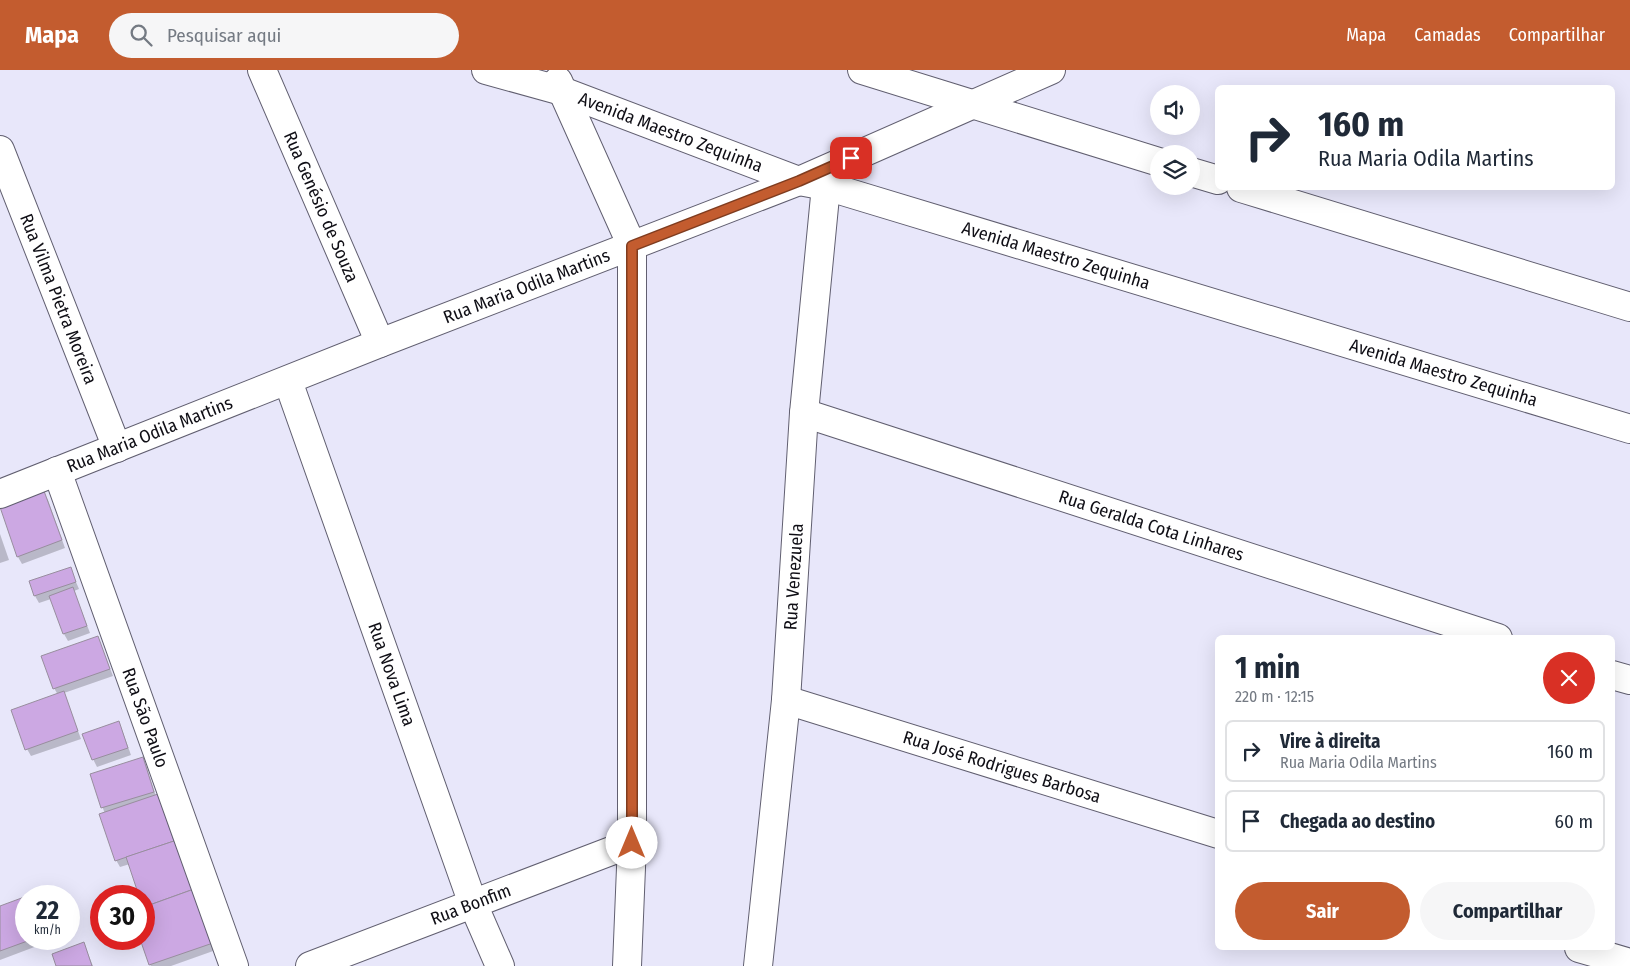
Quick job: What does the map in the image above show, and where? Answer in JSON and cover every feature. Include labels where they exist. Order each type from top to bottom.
[{"type":"street","name":"Rua Genésio de Souza","points":[[262,70],[380,343]]},
{"type":"street","name":"Avenida Maestro Zequinha","points":[[486,70],[558,80],[799,181],[826,186],[1630,429]]},
{"type":"street","points":[[862,70],[1150,159]]},
{"type":"street","name":"Rua Maria Odila Martins","points":[[0,494],[380,343],[799,181],[1051,70]]},
{"type":"street","points":[[558,80],[632,246],[632,843],[627,966]]},
{"type":"street","name":"Rua Vilma Pietra Moreira","points":[[0,150],[117,448]]},
{"type":"street","points":[[1200,175],[1215,179]]},
{"type":"street","name":"Rua Venezuela","points":[[758,966],[786,700],[804,413],[826,186]]},
{"type":"street","points":[[1248,190],[1630,307]]},
{"type":"street","name":"Rua Nova Lima","points":[[288,380],[473,904],[500,966]]},
{"type":"street","name":"Rua Geralda Cota Linhares","points":[[804,413],[1489,635]]},
{"type":"street","name":"Rua São Paulo","points":[[57,471],[234,966]]},
{"type":"street","points":[[1615,676],[1630,680]]},
{"type":"street","name":"Rua José Rodrigues Barbosa","points":[[786,700],[1215,833]]},
{"type":"street","name":"Rua Bonfim","points":[[310,966],[632,843]]},
{"type":"street","points":[[1587,950],[1630,963]]},
{"type":"building","points":[[44,491],[62,540],[17,557],[0,507]]},
{"type":"building","points":[[71,567],[76,582],[34,596],[29,581]]},
{"type":"building","points":[[73,587],[87,626],[63,634],[49,596]]},
{"type":"building","points":[[98,636],[110,669],[53,689],[41,656]]},
{"type":"building","points":[[64,691],[78,731],[25,750],[11,710]]},
{"type":"building","points":[[119,721],[128,748],[92,760],[82,734]]},
{"type":"building","points":[[143,757],[154,792],[101,808],[90,774]]},
{"type":"building","points":[[158,794],[174,841],[115,861],[99,814]]},
{"type":"building","points":[[177,840],[194,889],[155,903],[155,885],[135,885],[126,857]]},
{"type":"building","points":[[194,889],[213,943],[149,965],[144,950],[155,950],[155,903]]},
{"type":"building","points":[[15,900],[15,946],[0,951],[0,906]]},
{"type":"building","points":[[84,942],[92,966],[56,966],[52,954],[63,950],[80,950],[80,944]]},
{"type":"route","points":[[632,843],[632,246],[799,181],[851,158]]}]
